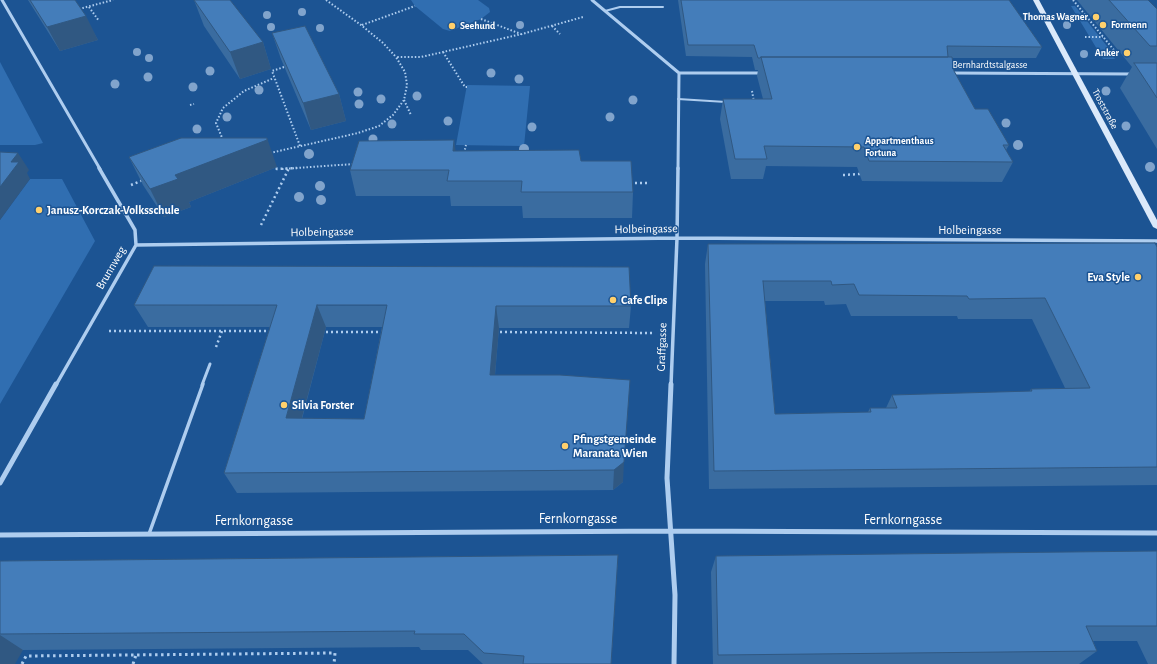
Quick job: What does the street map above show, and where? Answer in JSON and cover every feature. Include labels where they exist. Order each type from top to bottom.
[{"type":"street","name":"Brunnweg","points":[[0,483],[136,245],[135,230],[2,0]]},
{"type":"street","points":[[592,0],[679,73],[766,73]]},
{"type":"street","name":"Troststraße","points":[[1036,0],[1157,227]]},
{"type":"street","name":"Graffgasse","points":[[674,664],[675,595],[667,478],[677,238],[679,73]]},
{"type":"street","name":"Bernhardtstalgasse","points":[[948,73],[1134,74]]},
{"type":"street","name":"Holbeingasse","points":[[136,245],[677,238],[1157,241]]},
{"type":"street","name":"Fernkorngasse","points":[[0,535],[671,531],[1157,533]]},
{"type":"lane","points":[[605,11],[620,7],[663,7]]},
{"type":"lane","points":[[678,99],[733,102]]},
{"type":"lane","points":[[149,534],[210,364]]},
{"type":"path","points":[[73,11],[113,0]]},
{"type":"path","points":[[270,153],[358,133],[379,126],[393,115],[404,100],[406,85],[404,72],[396,57],[383,43],[362,25],[326,0]]},
{"type":"path","points":[[1073,0],[1120,57]]},
{"type":"path","points":[[78,4],[80,9]]},
{"type":"path","points":[[89,6],[99,22]]},
{"type":"path","points":[[362,25],[415,6]]},
{"type":"path","points":[[396,57],[421,57],[522,34],[586,17],[600,7]]},
{"type":"path","points":[[480,19],[522,34]]},
{"type":"path","points":[[552,26],[560,34]]},
{"type":"path","points":[[1085,37],[1104,37]]},
{"type":"path","points":[[443,52],[465,87],[467,87]]},
{"type":"path","points":[[284,67],[272,71],[300,146]]},
{"type":"path","points":[[223,142],[216,123],[223,108],[244,92],[274,78]]},
{"type":"path","points":[[753,95],[756,108]]},
{"type":"path","points":[[404,100],[411,115]]},
{"type":"path","points":[[464,157],[466,145]]},
{"type":"path","points":[[266,148],[272,158]]},
{"type":"path","points":[[274,164],[277,169],[354,164]]},
{"type":"path","points":[[251,243],[289,168]]},
{"type":"path","points":[[843,175],[860,174]]},
{"type":"path","points":[[113,192],[147,179]]},
{"type":"path","points":[[625,183],[647,183]]},
{"type":"path","points":[[87,331],[278,331]]},
{"type":"path","points":[[216,346],[222,331]]},
{"type":"path","points":[[318,332],[390,332]]},
{"type":"path","points":[[493,332],[673,333]]},
{"type":"path","points":[[22,664],[26,656],[335,653],[334,664]]},
{"type":"path","points":[[133,664],[136,655]]},
{"type":"shaded area","points":[[411,0],[478,0],[489,8],[490,12],[481,19],[450,31],[443,29],[415,6]]},
{"type":"shaded area","points":[[1071,6],[1075,6],[1114,55],[1112,55],[1115,59],[1103,59]]},
{"type":"shaded area","points":[[0,62],[43,143],[35,145],[0,145]]},
{"type":"shaded area","points":[[467,85],[530,86],[524,146],[456,145]]},
{"type":"shaded area","name":"Janusz-Korczak-Volksschule","points":[[30,179],[62,179],[95,241],[0,404],[0,220]]},
{"type":"building","points":[[30,0],[75,0],[86,16],[47,27]]},
{"type":"building","points":[[194,0],[230,0],[263,42],[230,52]]},
{"type":"building","points":[[681,0],[1009,0],[1042,47],[947,46],[948,57],[758,58],[754,45],[688,45]]},
{"type":"building","points":[[1109,0],[1148,0],[1157,9],[1157,46],[1150,46]]},
{"type":"building","points":[[305,26],[339,94],[303,103],[272,33]]},
{"type":"building","points":[[761,57],[952,57],[954,71],[975,109],[988,109],[1009,145],[1003,145],[1013,162],[869,161],[864,147],[764,146],[767,159],[735,159],[723,99],[772,99]]},
{"type":"building","points":[[1134,63],[1157,63],[1157,98]]},
{"type":"building","points":[[181,138],[267,138],[267,140],[175,175],[178,179],[150,189],[129,157]]},
{"type":"building","points":[[454,140],[453,151],[579,150],[581,161],[631,161],[633,192],[521,192],[522,181],[447,181],[449,170],[350,170],[359,141]]},
{"type":"building","points":[[0,152],[18,153],[11,162],[19,162],[0,187]]},
{"type":"building","points":[[1155,243],[1157,247],[1157,467],[714,471],[708,244]],"holes":[[[763,281],[831,281],[832,285],[854,284],[859,295],[967,296],[969,299],[1045,298],[1090,388],[892,395],[897,408],[870,408],[871,412],[775,414]]]},
{"type":"building","points":[[154,266],[629,267],[631,306],[496,306],[490,375],[560,375],[630,380],[624,462],[614,470],[224,473],[277,305],[134,305]],"holes":[[[317,305],[387,305],[364,419],[286,418]]]},
{"type":"building","points":[[1157,551],[1157,626],[1086,626],[1097,651],[718,655],[716,556]]},
{"type":"building","points":[[618,555],[611,664],[523,664],[524,656],[484,653],[464,634],[414,634],[415,631],[0,634],[0,561]]},
{"type":"place","name":"Thomas Wagner","points":[[1096,17]]},
{"type":"place","name":"Formenn","points":[[1103,25]]},
{"type":"place","name":"Seehund","points":[[452,26]]},
{"type":"place","name":"Anker","points":[[1127,53]]},
{"type":"place","name":"Appartmenthaus Fortuna","points":[[857,147]]},
{"type":"place","name":"Janusz-Korczak-Volksschule","points":[[39,210]]},
{"type":"place","name":"Eva Style","points":[[1138,277]]},
{"type":"place","name":"Cafe Clips","points":[[613,300]]},
{"type":"place","name":"Silvia Forster","points":[[284,405]]},
{"type":"place","name":"Pfingstgemeinde Maranata Wien","points":[[565,446]]}]
